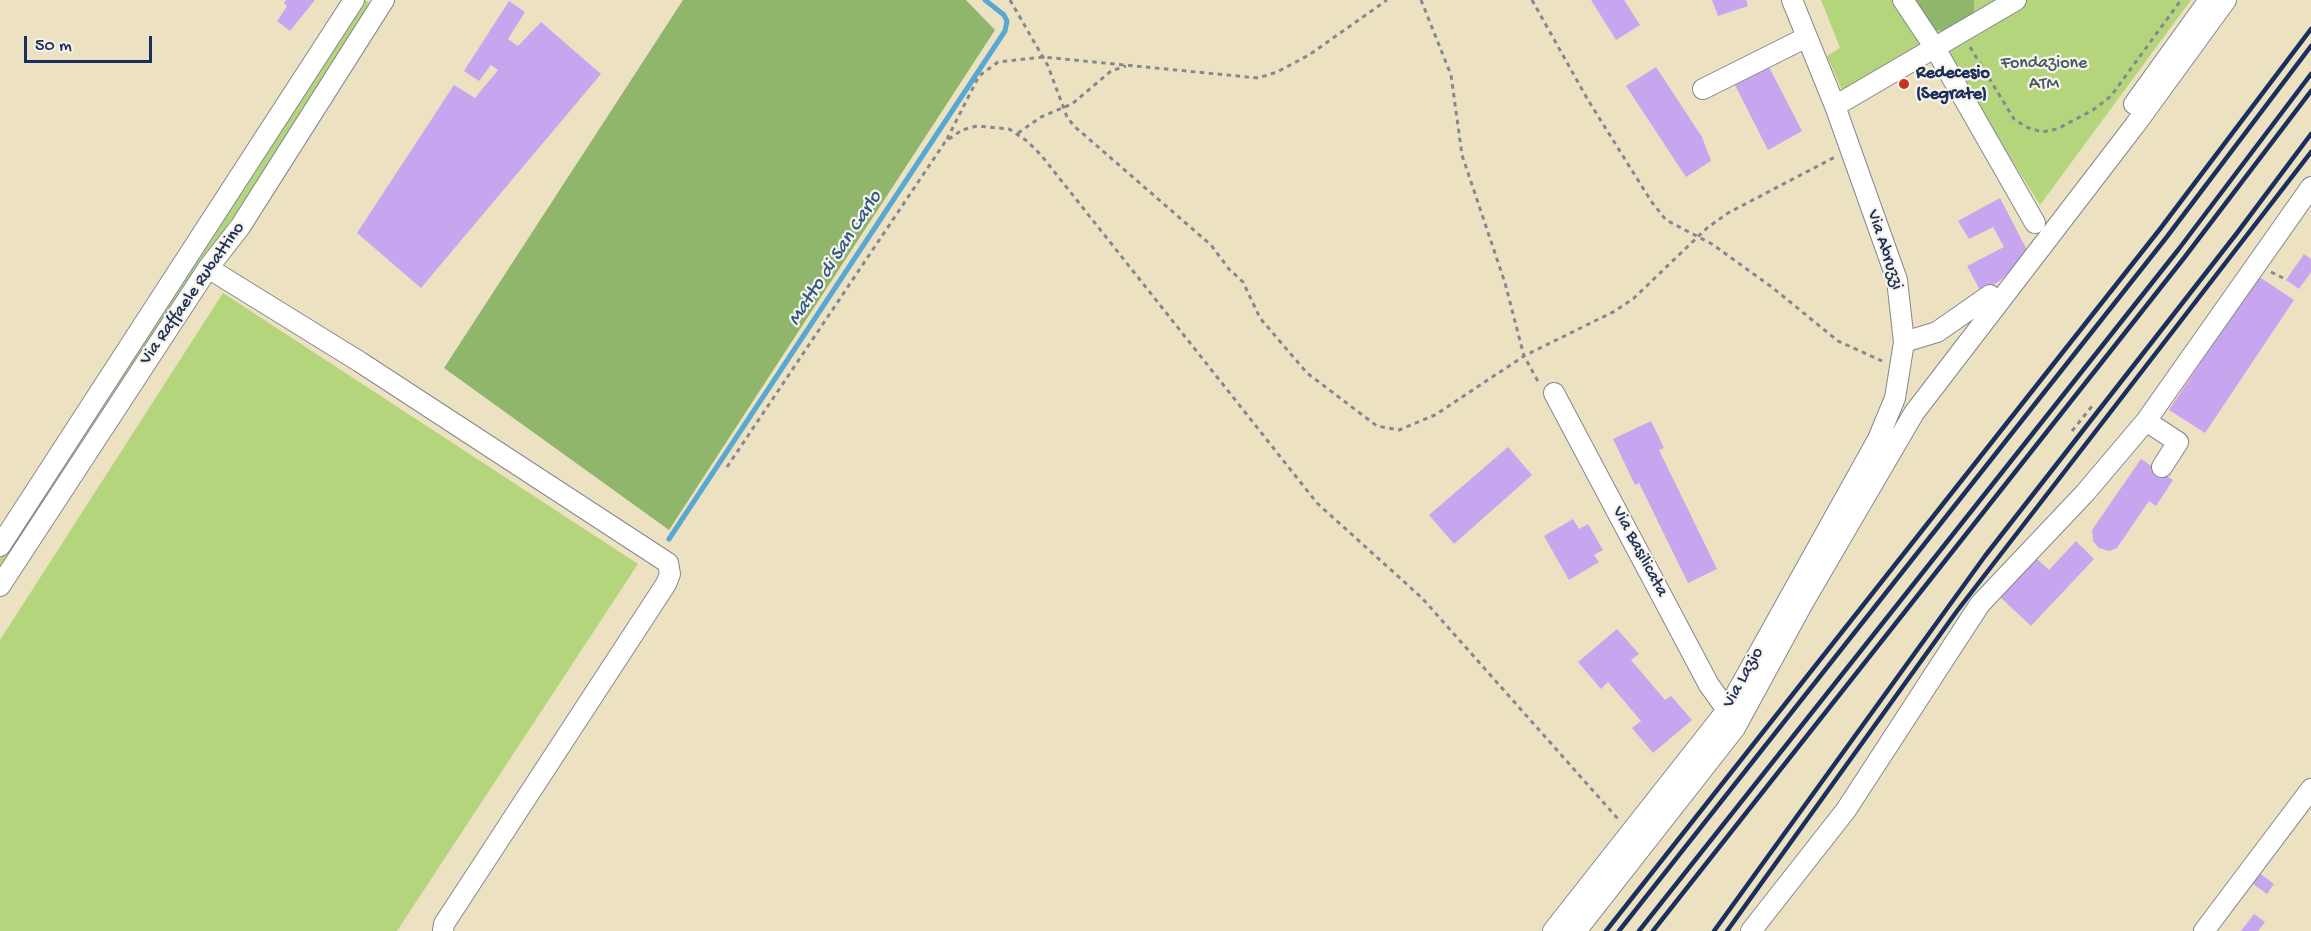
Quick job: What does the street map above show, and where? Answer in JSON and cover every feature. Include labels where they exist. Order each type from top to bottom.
[{"type":"street","name":"Via Raffaele Rubattino","points":[[0,546],[354,0]]},
{"type":"street","name":"Via Raffaele Rubattino","points":[[0,586],[208,268],[240,227],[384,0]]},
{"type":"street","name":"Via Abruzzi","points":[[1792,0],[1835,106],[1897,280],[1904,342],[1894,398]]},
{"type":"street","points":[[1903,0],[1935,48],[2035,224]]},
{"type":"street","points":[[1835,106],[1960,33],[1993,6],[2016,0]]},
{"type":"street","points":[[2066,216],[2092,162],[2209,0]]},
{"type":"street","points":[[1576,931],[1735,728],[1798,613],[1914,413],[2066,216],[2226,0]]},
{"type":"street","points":[[1703,89],[1807,37]]},
{"type":"street","points":[[1751,931],[1846,810],[1980,604],[2085,493],[2146,421],[2311,188]]},
{"type":"street","points":[[208,268],[360,362],[668,563],[670,574],[666,584],[444,924],[443,931]]},
{"type":"street","points":[[1904,342],[1937,332],[1990,295]]},
{"type":"street","name":"Via Basilicata","points":[[1554,393],[1709,685],[1727,710]]},
{"type":"street","name":"Via Lazio","points":[[1553,931],[1727,710],[1878,439],[1894,398]]},
{"type":"street","points":[[2146,421],[2178,442],[2162,467]]},
{"type":"street","points":[[2204,931],[2311,789]]},
{"type":"path","points":[[1010,0],[1043,57],[1067,117],[1082,135],[1211,245],[1229,269],[1243,282],[1260,318],[1306,374],[1377,426],[1399,430],[1435,415],[1524,356],[1634,298],[1698,237],[1747,203],[1820,163],[1851,150]]},
{"type":"path","points":[[727,467],[945,142],[968,96],[987,69],[1008,60],[1043,57],[1258,78],[1277,72],[1309,55],[1387,0]]},
{"type":"path","points":[[1421,0],[1451,75],[1462,155],[1505,282],[1524,356],[1534,378],[1541,386],[1554,393]]},
{"type":"path","points":[[1532,0],[1588,100],[1651,201],[1666,220],[1712,244],[1765,282],[1838,341],[1901,366]]},
{"type":"path","points":[[1960,33],[2014,118],[2026,127],[2042,132],[2057,129],[2093,110],[2111,96],[2181,0]]},
{"type":"path","points":[[1017,133],[1041,117],[1072,104],[1111,71],[1127,65]]},
{"type":"path","points":[[945,142],[962,130],[977,126],[999,127],[1017,133],[1041,155],[1317,503],[1391,567],[1422,598],[1630,832]]},
{"type":"path","points":[[2072,431],[2093,405]]},
{"type":"green space","points":[[365,0],[372,5],[0,572],[0,557]]},
{"type":"green space","points":[[683,0],[966,0],[995,30],[669,530],[444,368]]},
{"type":"green space","points":[[1821,0],[1892,0],[1922,48],[1842,90],[1827,56],[1840,48]]},
{"type":"green space","name":"Fondazione ATM","points":[[1911,0],[2191,0],[2040,205]]},
{"type":"green space","points":[[1916,0],[1974,0],[1974,12],[1955,31],[1933,30]]},
{"type":"green space","points":[[223,293],[638,564],[397,931],[0,931],[0,640]]},
{"type":"building","points":[[286,0],[315,0],[290,31],[277,21],[287,6],[284,3]]},
{"type":"building","points":[[1591,0],[1624,0],[1640,25],[1616,40]]},
{"type":"building","points":[[1712,0],[1746,0],[1748,6],[1718,16]]},
{"type":"building","points":[[509,1],[525,12],[508,39],[518,46],[541,22],[601,74],[421,288],[357,233],[454,85],[475,98],[498,70],[491,65],[479,81],[464,71]]},
{"type":"building","points":[[1768,65],[1802,131],[1768,150],[1735,85]]},
{"type":"building","points":[[1656,67],[1702,137],[1711,161],[1686,177],[1626,86]]},
{"type":"building","points":[[2000,198],[2028,252],[2001,280],[1981,292],[1967,266],[2004,247],[1993,227],[1969,239],[1958,221]]},
{"type":"building","points":[[2304,254],[2311,259],[2311,272],[2299,289],[2286,280]]},
{"type":"building","points":[[2258,276],[2294,300],[2205,433],[2169,410]]},
{"type":"building","points":[[1651,421],[1664,448],[1659,450],[1717,569],[1688,583],[1639,483],[1635,485],[1613,439]]},
{"type":"building","points":[[1508,447],[1532,475],[1454,544],[1429,515]]},
{"type":"building","points":[[2141,459],[2173,480],[2156,506],[2149,501],[2117,548],[2109,551],[2099,548],[2093,541],[2092,530]]},
{"type":"building","points":[[1573,519],[1579,529],[1588,524],[1603,550],[1594,555],[1599,562],[1569,580],[1544,536]]},
{"type":"building","points":[[2076,541],[2094,559],[2031,626],[1998,595],[2034,556],[2049,570]]},
{"type":"building","points":[[1617,629],[1639,654],[1631,660],[1665,700],[1671,696],[1692,720],[1653,753],[1632,728],[1641,721],[1608,682],[1601,689],[1578,662]]},
{"type":"building","points":[[2253,868],[2274,884],[2267,894],[2245,878]]},
{"type":"building","points":[[2254,914],[2265,922],[2258,931],[2241,931]]},
{"type":"waterway","name":"Matto di San Carlo","points":[[669,539],[1005,31],[1007,21],[1004,15],[985,0]]},
{"type":"railway","points":[[1606,931],[2160,229],[2311,29]]},
{"type":"railway","points":[[1619,931],[2166,238],[2311,46]]},
{"type":"railway","points":[[1639,931],[2178,250],[2311,74]]},
{"type":"railway","points":[[1653,931],[2184,258],[2311,91]]},
{"type":"railway","points":[[1714,931],[1985,556],[2237,233],[2311,134]]},
{"type":"railway","points":[[1727,931],[1957,611],[2311,152]]},
{"type":"place","name":"Redecesio (Segrate)","points":[[1904,84]]}]
